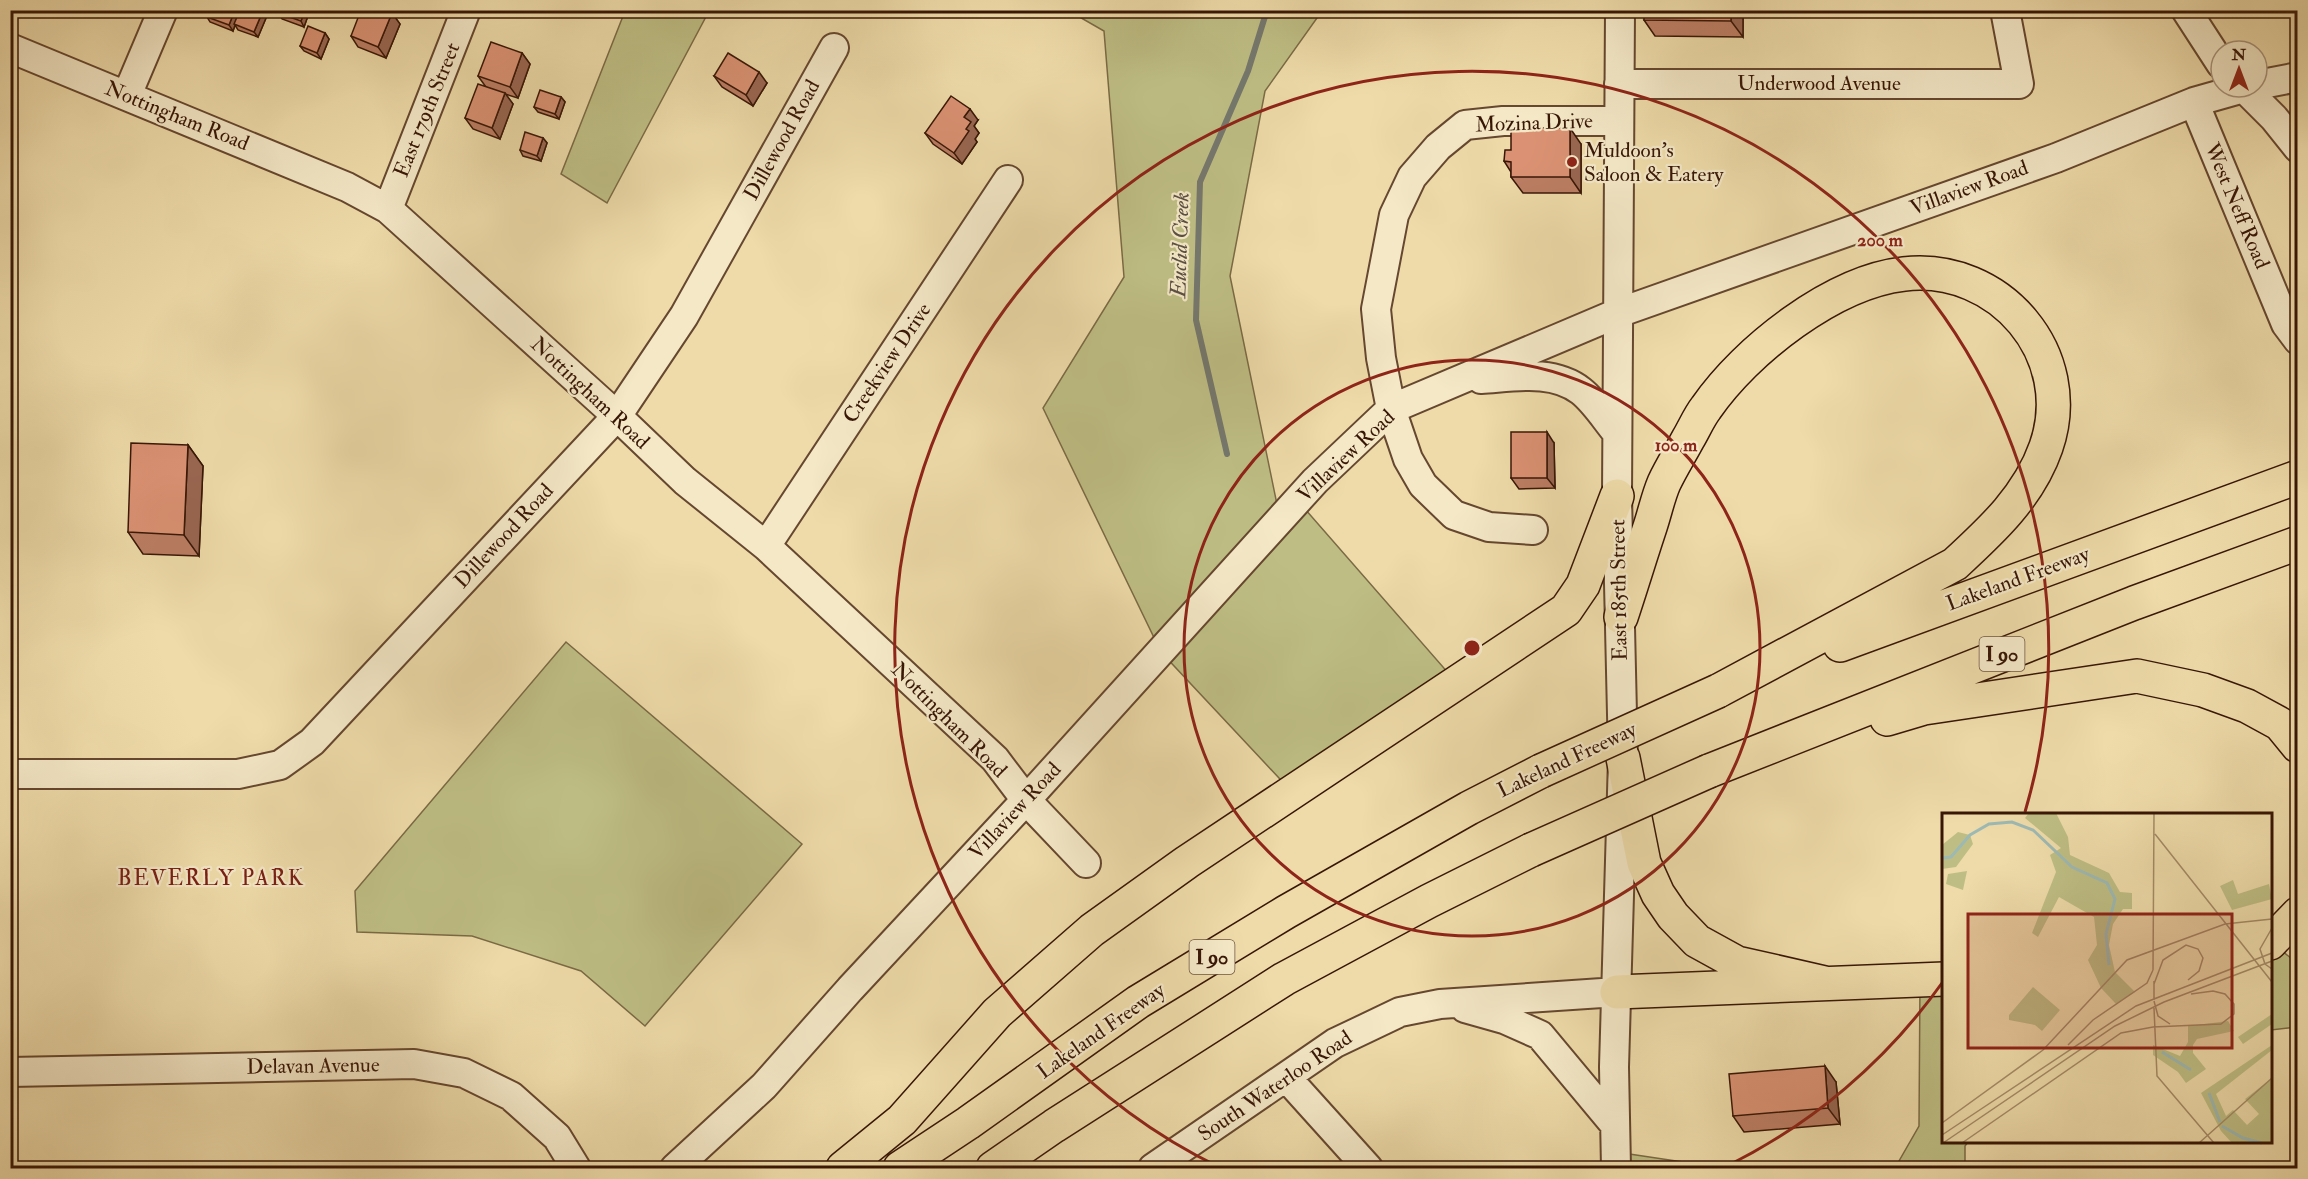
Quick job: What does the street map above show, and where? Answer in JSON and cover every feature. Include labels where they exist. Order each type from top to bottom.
[{"type":"highway","points":[[1621,617],[1664,484],[1706,408],[1754,352],[1810,311],[1860,284],[1905,274],[1943,274],[1979,287],[2010,306],[2031,331],[2048,362],[2054,393],[2052,424],[2046,447],[2035,473],[2019,499],[1995,526],[1955,564],[1718,691]]},
{"type":"highway","name":"Lakeland Freeway","points":[[900,1168],[968,1124],[1138,1002],[1287,912],[1469,808],[1541,771],[1718,691],[2298,477]]},
{"type":"highway","points":[[843,1168],[902,1120],[997,1013],[1092,930],[1187,862],[1566,610],[1583,585],[1617,496]]},
{"type":"highway","name":"I 90","points":[[993,1168],[1054,1126],[1284,979],[1531,850],[1709,771],[2134,603],[2298,543]]},
{"type":"highway","points":[[1709,771],[1924,708],[2137,676],[2203,690],[2247,706],[2280,724],[2298,746]]},
{"type":"highway","points":[[1623,758],[1644,863],[1658,894],[1673,916],[1697,941],[1737,963],[1825,983]]},
{"type":"highway","points":[[2272,942],[2298,914]]},
{"type":"highway","points":[[1617,992],[1942,979]]},
{"type":"street","points":[[127,95],[163,10]]},
{"type":"street","name":"East 179th Street","points":[[388,209],[466,10]]},
{"type":"street","name":"East 185th Street","points":[[1616,1168],[1617,992],[1623,758],[1617,496],[1620,10]]},
{"type":"street","name":"Underwood Avenue","points":[[1619,84],[2019,84],[2005,10]]},
{"type":"street","points":[[2186,10],[2209,45]]},
{"type":"street","name":"Nottingham Road","points":[[10,48],[347,187],[388,209],[685,481],[766,546],[995,759],[1026,800],[1086,863]]},
{"type":"street","name":"Dillewood Road","points":[[10,774],[238,774],[280,765],[312,742],[616,416],[684,316],[834,48]]},
{"type":"street","points":[[2269,83],[2298,77]]},
{"type":"street","name":"Villaview Road","points":[[675,1168],[764,1086],[1315,481],[1391,409],[1618,313],[2056,158],[2209,98]]},
{"type":"street","points":[[2256,99],[2298,148]]},
{"type":"street","name":"West Neff Road","points":[[2194,102],[2286,324],[2298,340]]},
{"type":"street","name":"Mozina Drive","points":[[1533,530],[1489,527],[1454,515],[1423,485],[1408,459],[1391,409],[1381,358],[1376,309],[1394,215],[1412,177],[1438,147],[1465,125],[1503,121],[1619,121]]},
{"type":"street","name":"Creekview Drive","points":[[766,546],[1008,180]]},
{"type":"street","points":[[1461,380],[1538,376],[1563,380],[1581,391],[1617,433]]},
{"type":"street","name":"South Waterloo Road","points":[[1153,1168],[1335,1043],[1400,1012],[1440,1004],[1617,992]]},
{"type":"street","points":[[1440,1004],[1483,1011],[1540,1035],[1615,1125]]},
{"type":"street","name":"Delavan Avenue","points":[[10,1072],[414,1064],[464,1072],[511,1096],[557,1137],[576,1168]]},
{"type":"street","points":[[1286,1077],[1368,1168]]},
{"type":"green space","points":[[625,11],[709,11],[607,203],[561,174]]},
{"type":"green space","points":[[1069,11],[1322,11],[1265,91],[1230,276],[1280,519],[1298,501],[1457,683],[1293,793],[1161,652],[1043,408],[1124,277],[1104,31]]},
{"type":"green space","points":[[566,642],[802,844],[645,1026],[581,971],[472,936],[357,932],[355,891]]},
{"type":"green space","points":[[2272,943],[2297,963],[2297,1027],[2272,1030]]},
{"type":"green space","points":[[1942,979],[1942,1143],[1967,1143],[1965,1146],[1965,1168],[1895,1168],[1919,1126],[1920,980]]},
{"type":"green space","points":[[1616,1152],[1723,1168],[1616,1168]]},
{"type":"building","points":[[209,10],[235,10],[229,25],[207,17]]},
{"type":"building","points":[[240,10],[257,10],[262,13],[254,32],[234,24]]},
{"type":"building","points":[[279,10],[305,10],[301,21],[278,13]]},
{"type":"building","points":[[361,10],[385,10],[392,13],[378,47],[351,36]]},
{"type":"building","points":[[1644,10],[1731,10],[1731,21],[1644,20]]},
{"type":"building","points":[[308,26],[325,33],[317,53],[300,46]]},
{"type":"building","points":[[491,42],[522,53],[510,87],[478,76]]},
{"type":"building","points":[[728,53],[759,72],[746,95],[714,76]]},
{"type":"building","points":[[478,84],[505,93],[492,128],[465,118]]},
{"type":"building","points":[[540,90],[561,97],[555,114],[534,107]]},
{"type":"building","points":[[951,96],[970,109],[964,117],[971,122],[966,129],[969,131],[954,153],[925,133]]},
{"type":"building","points":[[1511,128],[1570,128],[1570,177],[1511,177],[1511,162],[1504,161],[1505,150],[1511,150]]},
{"type":"building","points":[[525,132],[543,138],[537,156],[520,150]]},
{"type":"building","points":[[1511,432],[1547,432],[1547,478],[1511,478]]},
{"type":"building","points":[[131,443],[188,445],[184,535],[128,532]]},
{"type":"building","points":[[1825,1066],[1828,1108],[1733,1116],[1729,1074]]},
{"type":"waterway","name":"Euclid Creek","points":[[1227,454],[1196,320],[1200,182],[1248,71],[1267,10]]},
{"type":"place","name":"Muldoon's Saloon & Eatery","points":[[1572,162]]},
{"type":"district","name":"BEVERLY PARK","points":[[211,878]]}]
